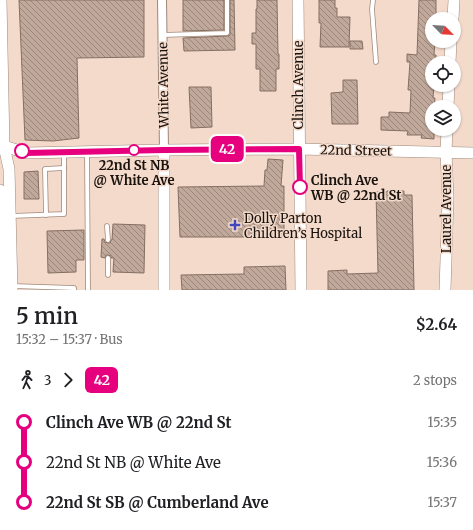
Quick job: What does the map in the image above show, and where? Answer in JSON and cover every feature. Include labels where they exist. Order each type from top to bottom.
[{"type":"street","points":[[0,167],[2,145],[1,0]]},
{"type":"street","name":"White Avenue","points":[[162,0],[164,290]]},
{"type":"street","name":"Clinch Avenue","points":[[298,0],[302,290]]},
{"type":"street","points":[[453,12],[454,0]]},
{"type":"street","name":"Laurel Avenue","points":[[445,290],[448,198],[447,136]]},
{"type":"street","points":[[2,145],[9,169],[9,289]]},
{"type":"street","name":"22nd Street","points":[[2,145],[26,153],[299,149],[473,153]]},
{"type":"street","points":[[0,190],[9,289]]},
{"type":"lane","points":[[162,35],[227,33],[227,0]]},
{"type":"lane","points":[[373,0],[372,9],[376,62]]},
{"type":"lane","points":[[87,151],[88,290]]},
{"type":"lane","points":[[10,216],[64,214],[64,152]]},
{"type":"lane","points":[[46,215],[45,168],[64,168]]},
{"type":"lane","points":[[107,226],[108,240]]},
{"type":"lane","points":[[108,258],[108,275]]},
{"type":"lane","points":[[9,289],[74,288],[74,290]]},
{"type":"building","points":[[19,0],[144,0],[144,57],[77,58],[79,138],[53,141],[25,140]]},
{"type":"building","points":[[183,0],[224,0],[224,30],[183,31]]},
{"type":"building","points":[[230,0],[234,0],[235,50],[184,51],[183,38],[230,35]]},
{"type":"building","points":[[257,0],[277,0],[279,69],[276,69],[276,91],[260,91],[260,69],[256,69],[256,44],[252,44],[252,33],[256,33]]},
{"type":"building","points":[[319,0],[335,0],[337,17],[350,17],[349,47],[320,47],[321,23],[319,23]]},
{"type":"building","points":[[419,0],[436,0],[436,12],[425,12],[425,48],[434,48],[434,55],[436,56],[425,56],[425,92],[433,92],[433,98],[435,98],[435,100],[425,100],[425,136],[434,136],[434,139],[421,138],[422,135],[407,135],[408,131],[381,130],[381,117],[389,117],[389,112],[410,113],[411,90],[408,90],[410,62],[407,62],[407,54],[417,55]]},
{"type":"building","points":[[350,41],[362,41],[363,49],[350,49]]},
{"type":"building","points":[[343,80],[357,80],[358,124],[332,124],[331,93],[343,92]]},
{"type":"building","points":[[189,87],[211,87],[212,127],[191,128]]},
{"type":"building","points":[[268,159],[283,160],[281,186],[284,186],[284,237],[180,237],[178,187],[264,186],[265,170],[267,170]]},
{"type":"building","points":[[38,171],[39,199],[24,199],[24,172]]},
{"type":"building","points":[[404,191],[404,195],[412,195],[414,290],[328,290],[328,271],[347,270],[347,274],[378,273],[376,192]]},
{"type":"building","points":[[113,224],[145,225],[144,273],[113,272],[114,258],[111,258],[111,256],[108,255],[106,255],[105,258],[101,257],[102,239],[104,239],[105,242],[110,243],[112,240]]},
{"type":"building","points":[[84,230],[84,260],[76,260],[76,272],[48,273],[47,231]]},
{"type":"building","points":[[285,266],[286,290],[182,290],[181,275],[244,274],[244,267]]},
{"type":"bus line","name":"42","points":[[22,151],[26,153],[299,149],[300,187]]},
{"type":"place","name":"22nd St NB @ White Ave","points":[[134,150]]},
{"type":"place","name":"Clinch Ave WB @ 22nd St","points":[[300,187]]},
{"type":"place","name":"Dolly Parton Children’s Hospital","points":[[235,225]]}]
